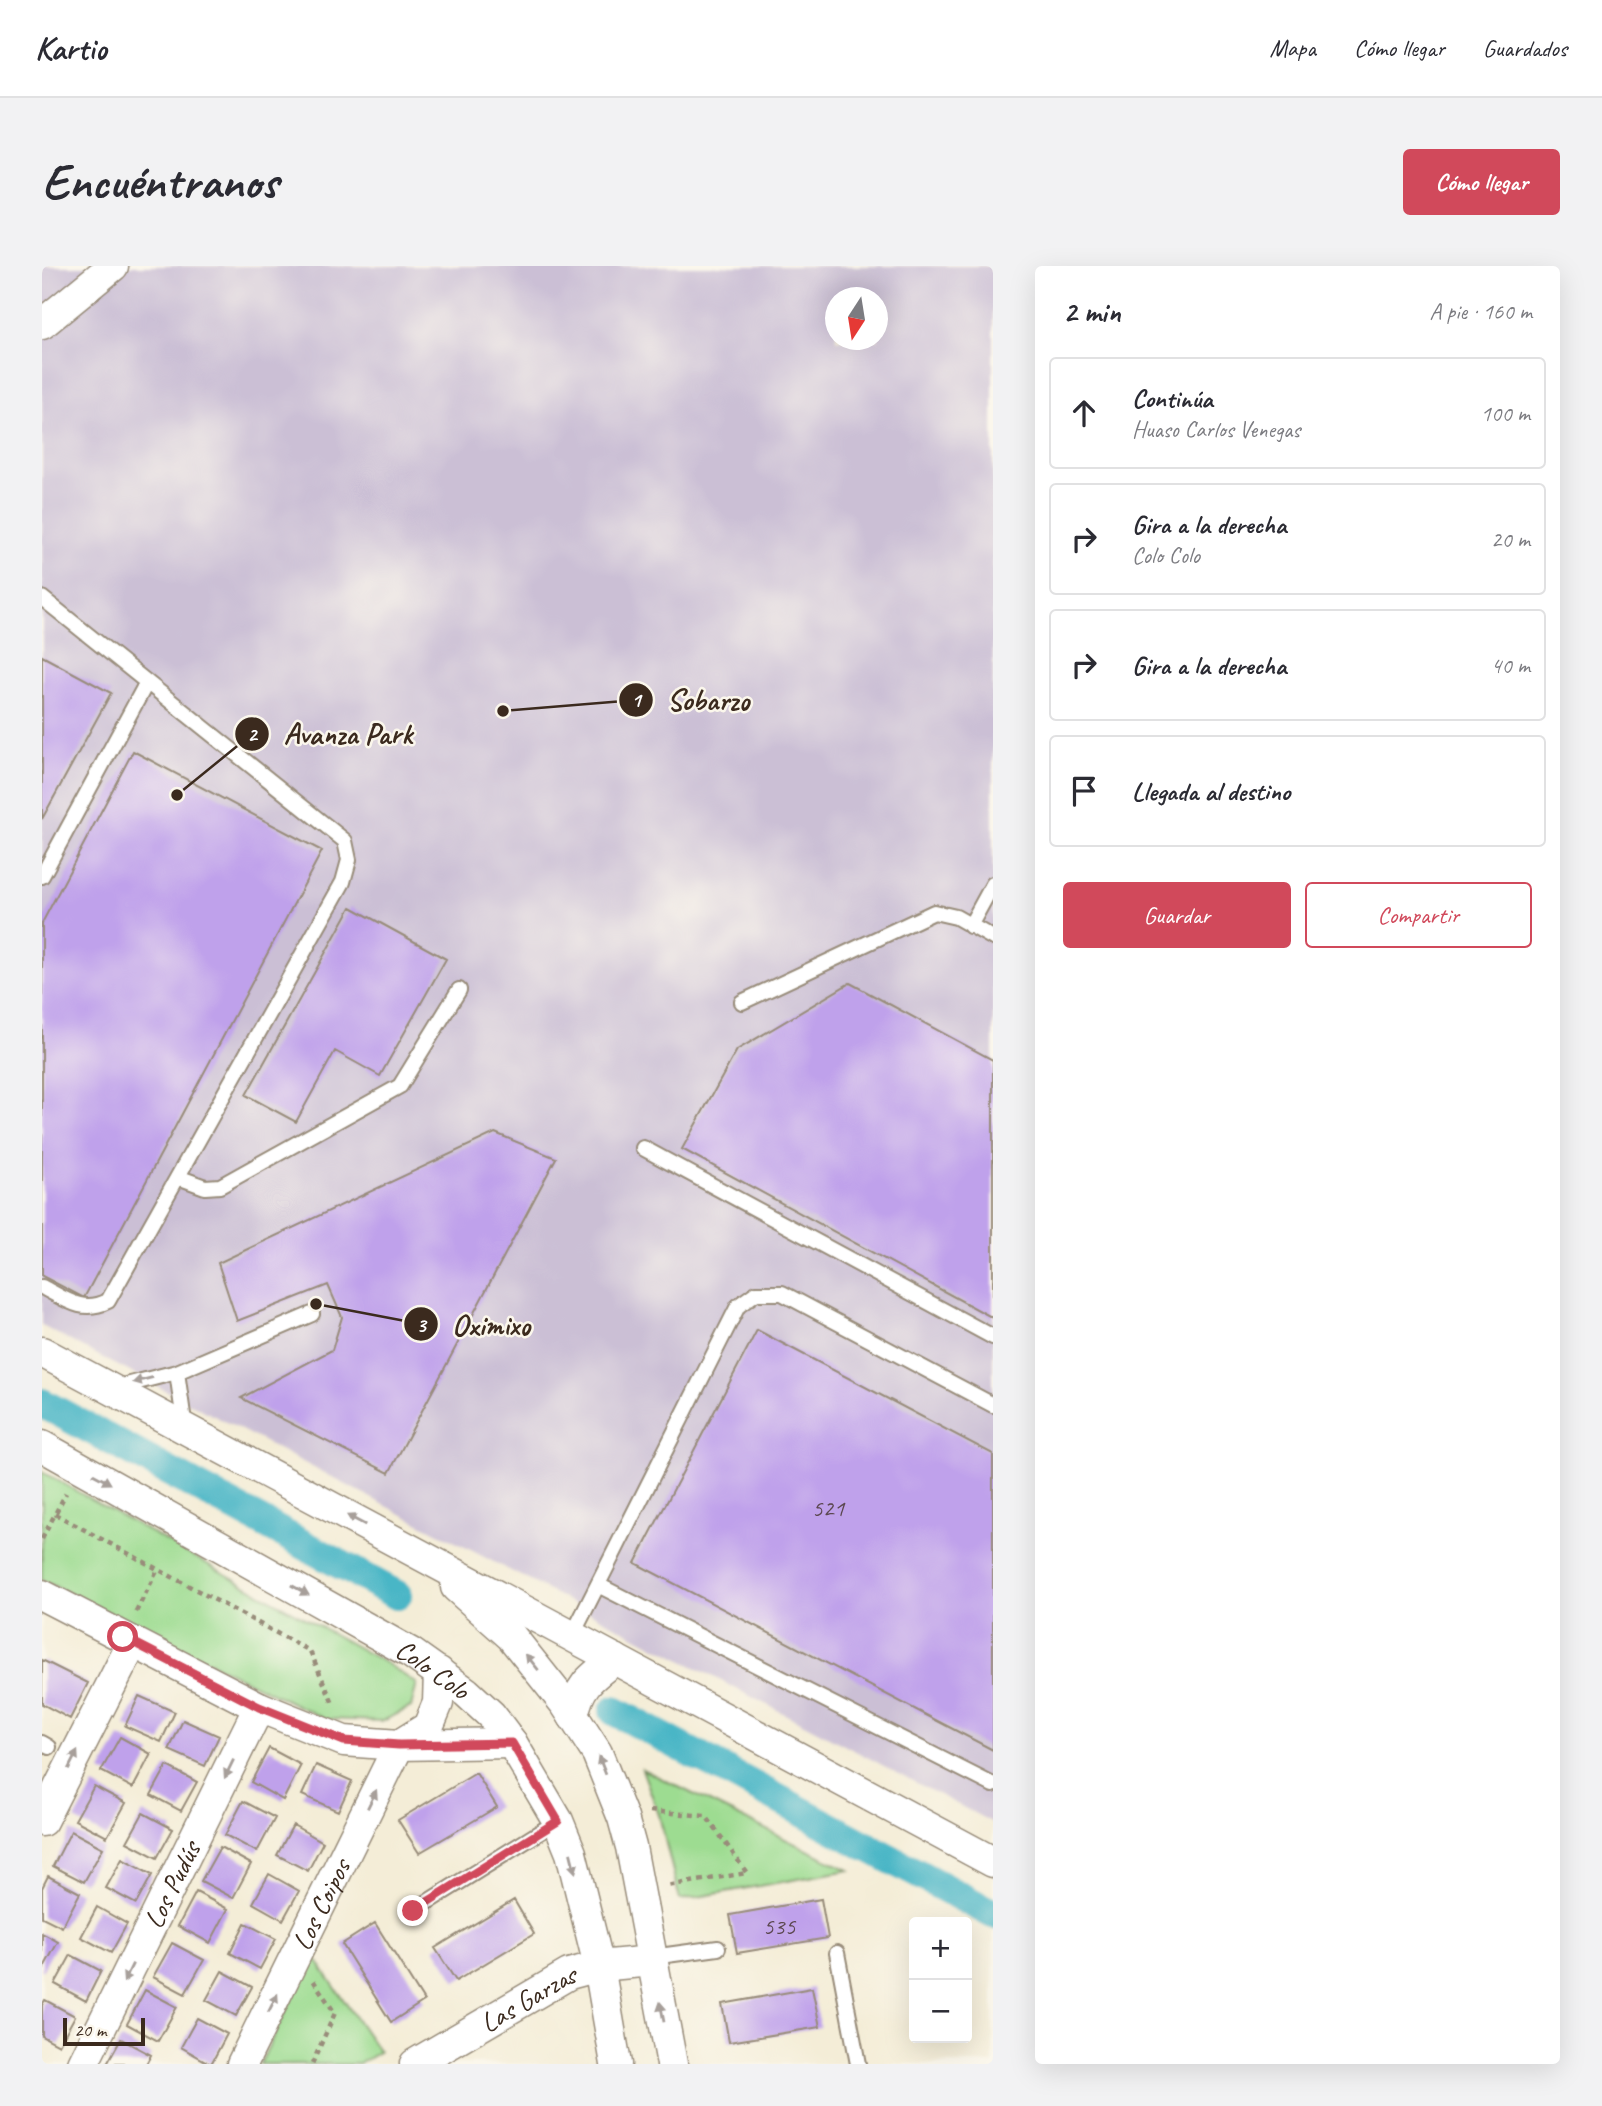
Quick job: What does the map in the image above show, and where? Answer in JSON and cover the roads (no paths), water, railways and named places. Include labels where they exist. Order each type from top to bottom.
[{"type":"street","points":[[42,324],[113,266]]},
{"type":"street","points":[[42,1352],[993,1862]]},
{"type":"street","name":"Colo Colo","points":[[42,1446],[411,1653],[466,1692],[491,1715],[512,1743],[558,1821],[571,1853],[599,1966],[616,2064]]},
{"type":"street","points":[[416,1553],[511,1636],[573,1716],[597,1753],[623,1818],[631,1847],[672,2064]]},
{"type":"street","points":[[42,1595],[259,1707],[349,1741],[399,1745],[512,1743]]},
{"type":"street","points":[[42,1821],[128,1639]]},
{"type":"street","points":[[573,1716],[577,1698],[590,1678],[615,1659]]},
{"type":"street","points":[[399,1745],[428,1727],[438,1703],[439,1672]]},
{"type":"street","name":"Los Pudús","points":[[83,2064],[259,1707]]},
{"type":"street","name":"Los Coipos","points":[[242,2064],[399,1745]]},
{"type":"street","name":"Las Garzas","points":[[415,2064],[569,1975],[599,1966],[652,1959]]},
{"type":"lane","points":[[42,598],[345,841],[349,860],[343,882],[108,1301],[95,1308],[76,1305],[42,1287]]},
{"type":"lane","points":[[42,876],[147,682]]},
{"type":"lane","points":[[970,926],[993,884]]},
{"type":"lane","points":[[742,1002],[934,912],[956,917],[993,938]]},
{"type":"lane","points":[[178,1177],[205,1187],[220,1186],[400,1086],[459,990]]},
{"type":"lane","points":[[643,1148],[993,1337]]},
{"type":"lane","points":[[572,1636],[738,1306],[755,1293],[782,1293],[993,1405]]},
{"type":"lane","points":[[109,1389],[177,1372],[312,1314]]},
{"type":"lane","points":[[177,1372],[185,1429]]},
{"type":"lane","points":[[598,1585],[993,1785]]},
{"type":"lane","points":[[413,1911],[558,1821]]},
{"type":"lane","points":[[652,1959],[718,1948]]},
{"type":"lane","points":[[837,1953],[858,2064]]},
{"type":"waterway","points":[[42,1403],[397,1595]]},
{"type":"waterway","points":[[614,1711],[993,1914]]},
{"type":"place","name":"Sobarzo","points":[[503,711]]},
{"type":"place","name":"Avanza Park","points":[[177,795]]},
{"type":"place","name":"Oximixo","points":[[316,1304]]}]
